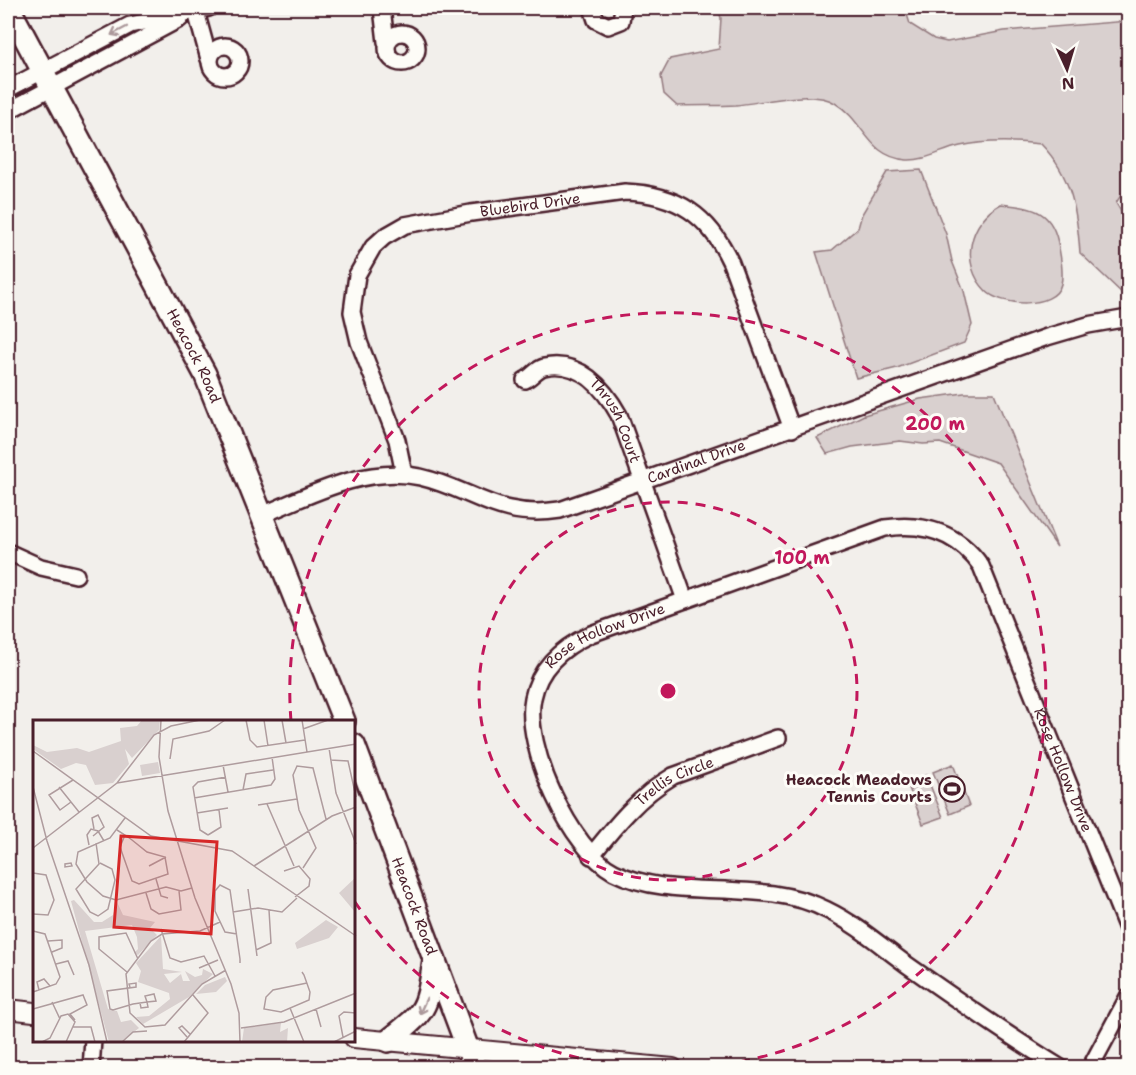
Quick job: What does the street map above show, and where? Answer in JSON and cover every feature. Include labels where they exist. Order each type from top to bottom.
[{"type":"main road","name":"Heacock Road","points":[[9,8],[205,374],[344,720]]},
{"type":"main road","name":"Heacock Road","points":[[356,750],[475,1068]]},
{"type":"main road","points":[[388,1041],[419,1015],[426,1005],[434,957]]},
{"type":"street","points":[[8,111],[48,79],[130,25],[200,8],[209,59]]},
{"type":"street","points":[[382,8],[386,42]]},
{"type":"street","points":[[591,8],[596,20],[608,26],[621,21],[623,8]]},
{"type":"street","points":[[8,89],[48,79]]},
{"type":"street","name":"Bluebird Drive","points":[[404,474],[397,440],[354,327],[352,293],[357,275],[373,247],[384,237],[405,225],[471,213],[625,192],[660,195],[680,204],[695,214],[717,237],[731,262],[792,429]]},
{"type":"street","name":"Cardinal Drive","points":[[262,515],[367,477],[404,474],[442,483],[487,504],[522,512],[545,513],[584,504],[641,481],[1047,337],[1088,325],[1128,318]]},
{"type":"street","name":"Thrush Court","points":[[525,380],[540,369],[555,366],[582,373],[596,383],[618,415],[685,600]]},
{"type":"street","name":"Rose Hollow Drive","points":[[1061,1068],[1002,1032],[856,927],[819,906],[784,895],[648,883],[614,872],[591,856],[567,822],[536,743],[531,710],[538,683],[551,661],[579,639],[685,600],[885,528],[922,527],[946,534],[966,548],[981,566],[997,599],[1128,931]]},
{"type":"street","points":[[8,552],[41,567],[76,575]]},
{"type":"street","name":"Trellis Circle","points":[[591,856],[612,829],[658,785],[673,776],[778,738]]},
{"type":"street","points":[[1090,1068],[1128,997]]},
{"type":"street","points":[[8,1009],[33,1012]]},
{"type":"street","points":[[356,1038],[673,1068]]},
{"type":"street","points":[[91,1068],[93,1042]]},
{"type":"shaded area","points":[[718,8],[905,8],[910,24],[934,39],[947,42],[1004,31],[1128,21],[1128,189],[1123,192],[1116,203],[1128,223],[1128,295],[1126,297],[1080,253],[1075,208],[1066,181],[1041,144],[990,142],[970,144],[920,159],[907,160],[883,152],[867,137],[845,110],[825,99],[801,97],[736,105],[677,106],[664,94],[661,76],[670,59],[719,49],[721,18]]},
{"type":"shaded area","points":[[921,170],[946,234],[972,325],[964,343],[897,368],[856,378],[816,252],[832,250],[858,228],[862,214],[887,172]]},
{"type":"shaded area","points":[[1001,204],[1024,207],[1040,213],[1052,226],[1059,248],[1062,275],[1057,292],[1049,298],[1026,303],[1003,300],[986,291],[978,280],[972,268],[971,244],[981,221]]},
{"type":"shaded area","points":[[964,393],[994,393],[1057,547],[998,463],[940,443],[923,444],[900,441],[852,447],[827,454],[817,438],[864,415],[920,399]]},
{"type":"shaded area","name":"Heacock Meadows Tennis Courts","points":[[953,764],[969,806],[950,814],[933,772]]},
{"type":"shaded area","name":"Heacock Meadows Tennis Courts","points":[[926,775],[943,817],[923,824],[907,783]]},
{"type":"place","name":"Heacock Meadows Tennis Courts","points":[[952,789]]}]
